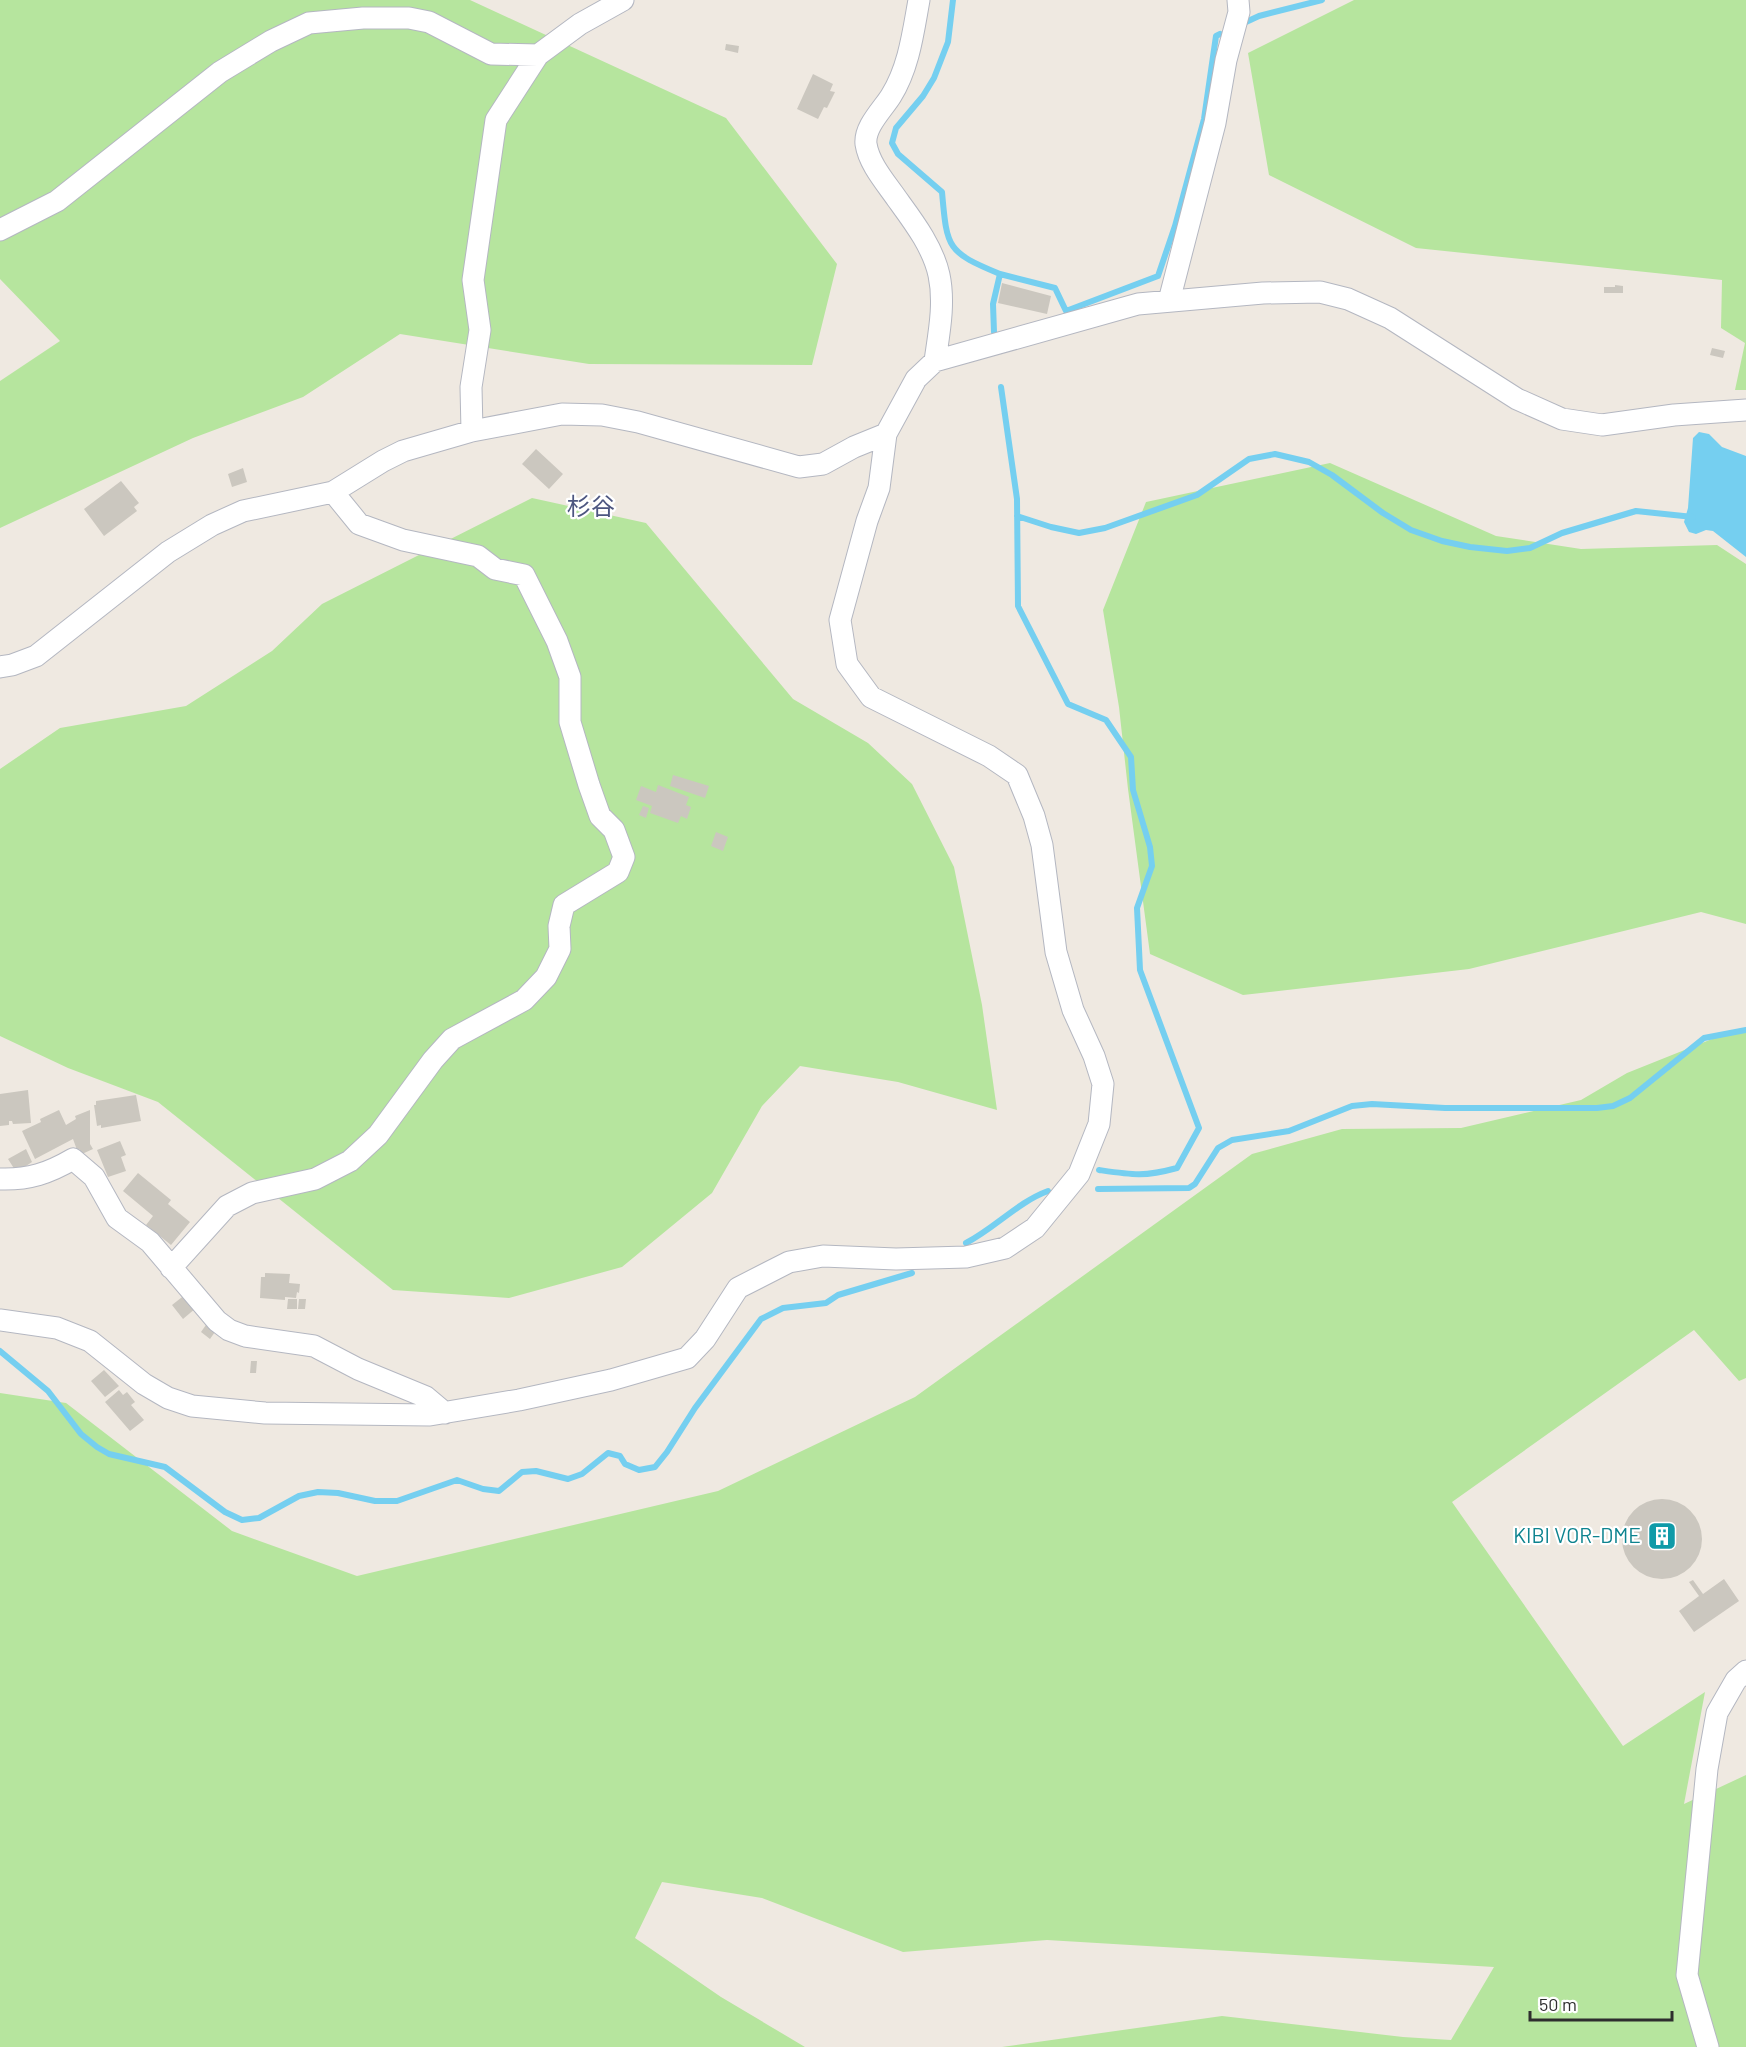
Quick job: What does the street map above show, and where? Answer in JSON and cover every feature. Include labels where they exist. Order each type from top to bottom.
[{"type":"street","points":[[472,431],[471,387],[480,330],[473,280],[478,232],[496,120],[538,56],[580,24],[624,0]]},
{"type":"street","points":[[920,0],[905,69],[892,96],[872,124],[866,142],[871,159],[914,222],[931,252],[939,273],[941,314],[935,362]]},
{"type":"street","points":[[1169,301],[1215,123],[1226,60],[1239,12],[1238,0]]},
{"type":"street","points":[[0,230],[57,201],[220,72],[271,41],[309,23],[363,18],[409,18],[429,22],[491,54],[538,56]]},
{"type":"street","points":[[0,1320],[57,1328],[90,1341],[144,1384],[168,1398],[192,1406],[265,1413],[430,1416],[588,1385],[687,1358],[705,1339],[738,1288],[789,1263],[823,1256],[896,1259],[966,1257],[1005,1248],[1035,1228],[1079,1174],[1100,1124],[1103,1084],[1094,1056],[1073,1010],[1056,952],[1042,845],[1034,816],[1017,775],[989,756],[871,697],[847,664],[840,620],[867,521],[879,488],[886,434],[916,379],[935,362],[1138,304],[1263,293],[1320,292],[1348,299],[1390,318],[1517,399],[1562,418],[1602,425],[1674,415],[1746,410]]},
{"type":"street","points":[[0,667],[36,656],[168,552],[212,525],[243,511],[333,492],[403,451],[472,431],[562,414],[602,415],[638,422],[800,467],[823,464],[854,447],[886,434]]},
{"type":"street","points":[[171,1268],[227,1206],[252,1193],[315,1179],[350,1161],[378,1134],[433,1060],[452,1039],[524,1000],[546,976],[560,949],[559,926],[564,905],[618,872],[624,857],[614,830],[600,816],[570,722],[570,677],[557,641],[524,575],[495,569],[478,556],[403,540],[359,524],[333,492]]},
{"type":"street","points":[[0,1179],[22,1179],[52,1171],[73,1159],[94,1177],[117,1218],[150,1242],[217,1321],[229,1330],[245,1336],[314,1346],[358,1369],[426,1397],[445,1413]]},
{"type":"street","points":[[1708,2047],[1687,1975],[1707,1769],[1717,1713],[1736,1680],[1746,1671]]},
{"type":"green space","points":[[0,0],[470,0],[726,118],[837,264],[812,365],[589,364],[400,334],[303,397],[193,438],[0,528],[0,381],[60,341],[0,279]]},
{"type":"green space","points":[[1354,0],[1746,0],[1746,390],[1735,390],[1745,343],[1721,328],[1722,280],[1416,248],[1269,175],[1248,53]]},
{"type":"green space","points":[[1330,463],[1496,536],[1581,549],[1717,545],[1746,564],[1746,924],[1701,912],[1469,969],[1243,995],[1150,954],[1119,707],[1103,610],[1146,502]]},
{"type":"green space","points":[[532,498],[646,523],[793,699],[868,743],[912,784],[954,867],[982,1005],[997,1110],[898,1082],[800,1066],[762,1106],[712,1193],[622,1267],[509,1298],[393,1290],[158,1102],[68,1068],[0,1036],[0,769],[60,728],[186,706],[272,651],[322,604]]},
{"type":"green space","points":[[1737,1029],[1746,1030],[1746,1378],[1739,1381],[1694,1330],[1452,1502],[1623,1746],[1705,1692],[1684,1804],[1746,1775],[1746,2047],[1002,2047],[1222,2016],[1403,2037],[1451,2040],[1494,1967],[1047,1940],[903,1952],[762,1898],[662,1882],[635,1938],[721,1997],[805,2047],[0,2047],[0,1393],[66,1403],[232,1531],[357,1576],[718,1491],[915,1397],[1252,1154],[1342,1129],[1461,1128],[1581,1100],[1627,1073]]},
{"type":"water","points":[[1699,432],[1709,434],[1722,447],[1746,456],[1746,557],[1713,531],[1706,530],[1696,534],[1689,532],[1684,522],[1688,508],[1693,438]]},
{"type":"building","points":[[726,44],[739,46],[738,53],[725,50]]},
{"type":"building","points":[[813,74],[833,84],[830,91],[835,92],[818,119],[797,109]]},
{"type":"building","points":[[1002,283],[1051,296],[1047,314],[998,303]]},
{"type":"building","points":[[1615,285],[1623,286],[1623,293],[1604,293],[1604,287],[1615,287]]},
{"type":"building","points":[[1712,348],[1725,351],[1723,358],[1710,355]]},
{"type":"building","points":[[536,449],[563,474],[549,489],[522,464]]},
{"type":"building","points":[[243,468],[247,482],[232,487],[228,474]]},
{"type":"building","points":[[121,481],[139,503],[134,507],[137,511],[104,536],[84,509]]},
{"type":"building","points":[[673,775],[709,786],[705,798],[670,786]]},
{"type":"building","points":[[658,785],[689,797],[686,805],[691,807],[687,819],[681,816],[678,823],[650,813],[652,806],[636,800],[641,786],[656,792]]},
{"type":"building","points":[[643,806],[649,808],[646,818],[639,815]]},
{"type":"building","points":[[716,832],[728,837],[723,851],[711,846]]},
{"type":"building","points":[[28,1090],[31,1123],[13,1124],[9,1121],[9,1125],[0,1126],[0,1094]]},
{"type":"building","points":[[136,1095],[141,1121],[101,1128],[101,1125],[97,1126],[94,1105],[96,1101]]},
{"type":"building","points":[[59,1110],[66,1125],[76,1119],[75,1116],[90,1110],[90,1144],[93,1149],[82,1154],[79,1149],[77,1150],[73,1139],[35,1159],[22,1131]]},
{"type":"building","points":[[120,1141],[126,1155],[121,1157],[126,1171],[108,1177],[97,1150]]},
{"type":"building","points":[[26,1149],[32,1162],[20,1170],[18,1168],[15,1170],[8,1159]]},
{"type":"building","points":[[138,1173],[171,1200],[168,1204],[190,1222],[171,1245],[146,1225],[153,1216],[123,1191]]},
{"type":"building","points":[[265,1273],[290,1274],[289,1283],[300,1284],[296,1298],[285,1297],[285,1300],[260,1298],[261,1277],[265,1277]]},
{"type":"building","points":[[186,1294],[196,1308],[183,1319],[172,1305]]},
{"type":"building","points":[[288,1299],[297,1299],[297,1309],[287,1309]]},
{"type":"building","points":[[299,1299],[306,1299],[305,1309],[298,1309]]},
{"type":"building","points":[[208,1322],[217,1329],[210,1339],[201,1332]]},
{"type":"building","points":[[251,1361],[257,1361],[256,1373],[250,1373]]},
{"type":"building","points":[[104,1370],[119,1386],[105,1397],[91,1381]]},
{"type":"building","points":[[119,1390],[123,1395],[127,1392],[135,1402],[131,1405],[144,1420],[130,1431],[105,1402]]},
{"type":"building","name":"KIBI VOR-DME","points":[[1662,1499],[1677,1502],[1690,1511],[1699,1524],[1702,1539],[1699,1554],[1690,1567],[1677,1576],[1662,1579],[1647,1576],[1634,1567],[1625,1554],[1622,1539],[1625,1524],[1634,1511],[1647,1502]]},
{"type":"building","points":[[1724,1579],[1739,1601],[1694,1632],[1679,1611],[1699,1596],[1689,1582],[1693,1580],[1703,1594]]},
{"type":"waterway","points":[[953,0],[948,42],[934,78],[923,96],[896,128],[892,143],[898,154],[942,192],[946,226],[953,246],[969,260],[1000,274],[993,304],[994,332]]},
{"type":"waterway","points":[[1246,22],[1259,16],[1322,0]]},
{"type":"waterway","points":[[1000,274],[1055,288],[1066,311],[1158,276],[1175,226],[1204,119],[1216,36],[1220,34]]},
{"type":"waterway","points":[[1001,387],[1017,499],[1018,606],[1068,704],[1106,720],[1131,757],[1133,790],[1150,847],[1152,866],[1137,908],[1140,970],[1199,1128],[1177,1168],[1138,1174],[1099,1170]]},
{"type":"waterway","points":[[1017,516],[1079,533],[1105,528],[1197,495],[1249,459],[1275,454],[1309,462],[1332,475],[1383,513],[1411,530],[1442,541],[1470,547],[1507,551],[1530,548],[1562,533],[1636,511],[1693,517]]},
{"type":"waterway","points":[[1098,1189],[1189,1188],[1195,1184],[1218,1148],[1232,1140],[1289,1131],[1352,1106],[1372,1104],[1445,1108],[1597,1108],[1613,1106],[1630,1098],[1704,1038],[1746,1030]]},
{"type":"waterway","points":[[966,1243],[1027,1202],[1048,1191]]},
{"type":"waterway","points":[[0,1351],[48,1391],[81,1434],[97,1447],[109,1454],[165,1467],[225,1512],[242,1520],[259,1518],[299,1496],[318,1492],[338,1493],[375,1501],[397,1501],[457,1480],[483,1489],[499,1491],[522,1472],[536,1471],[568,1479],[582,1474],[608,1453],[620,1456],[625,1464],[639,1470],[655,1467],[695,1408],[761,1319],[783,1308],[826,1303],[838,1295],[912,1273]]},
{"type":"place","name":"KIBI VOR-DME","points":[[1662,1536]]},
{"type":"district","name":"杉谷","points":[[591,507]]}]
